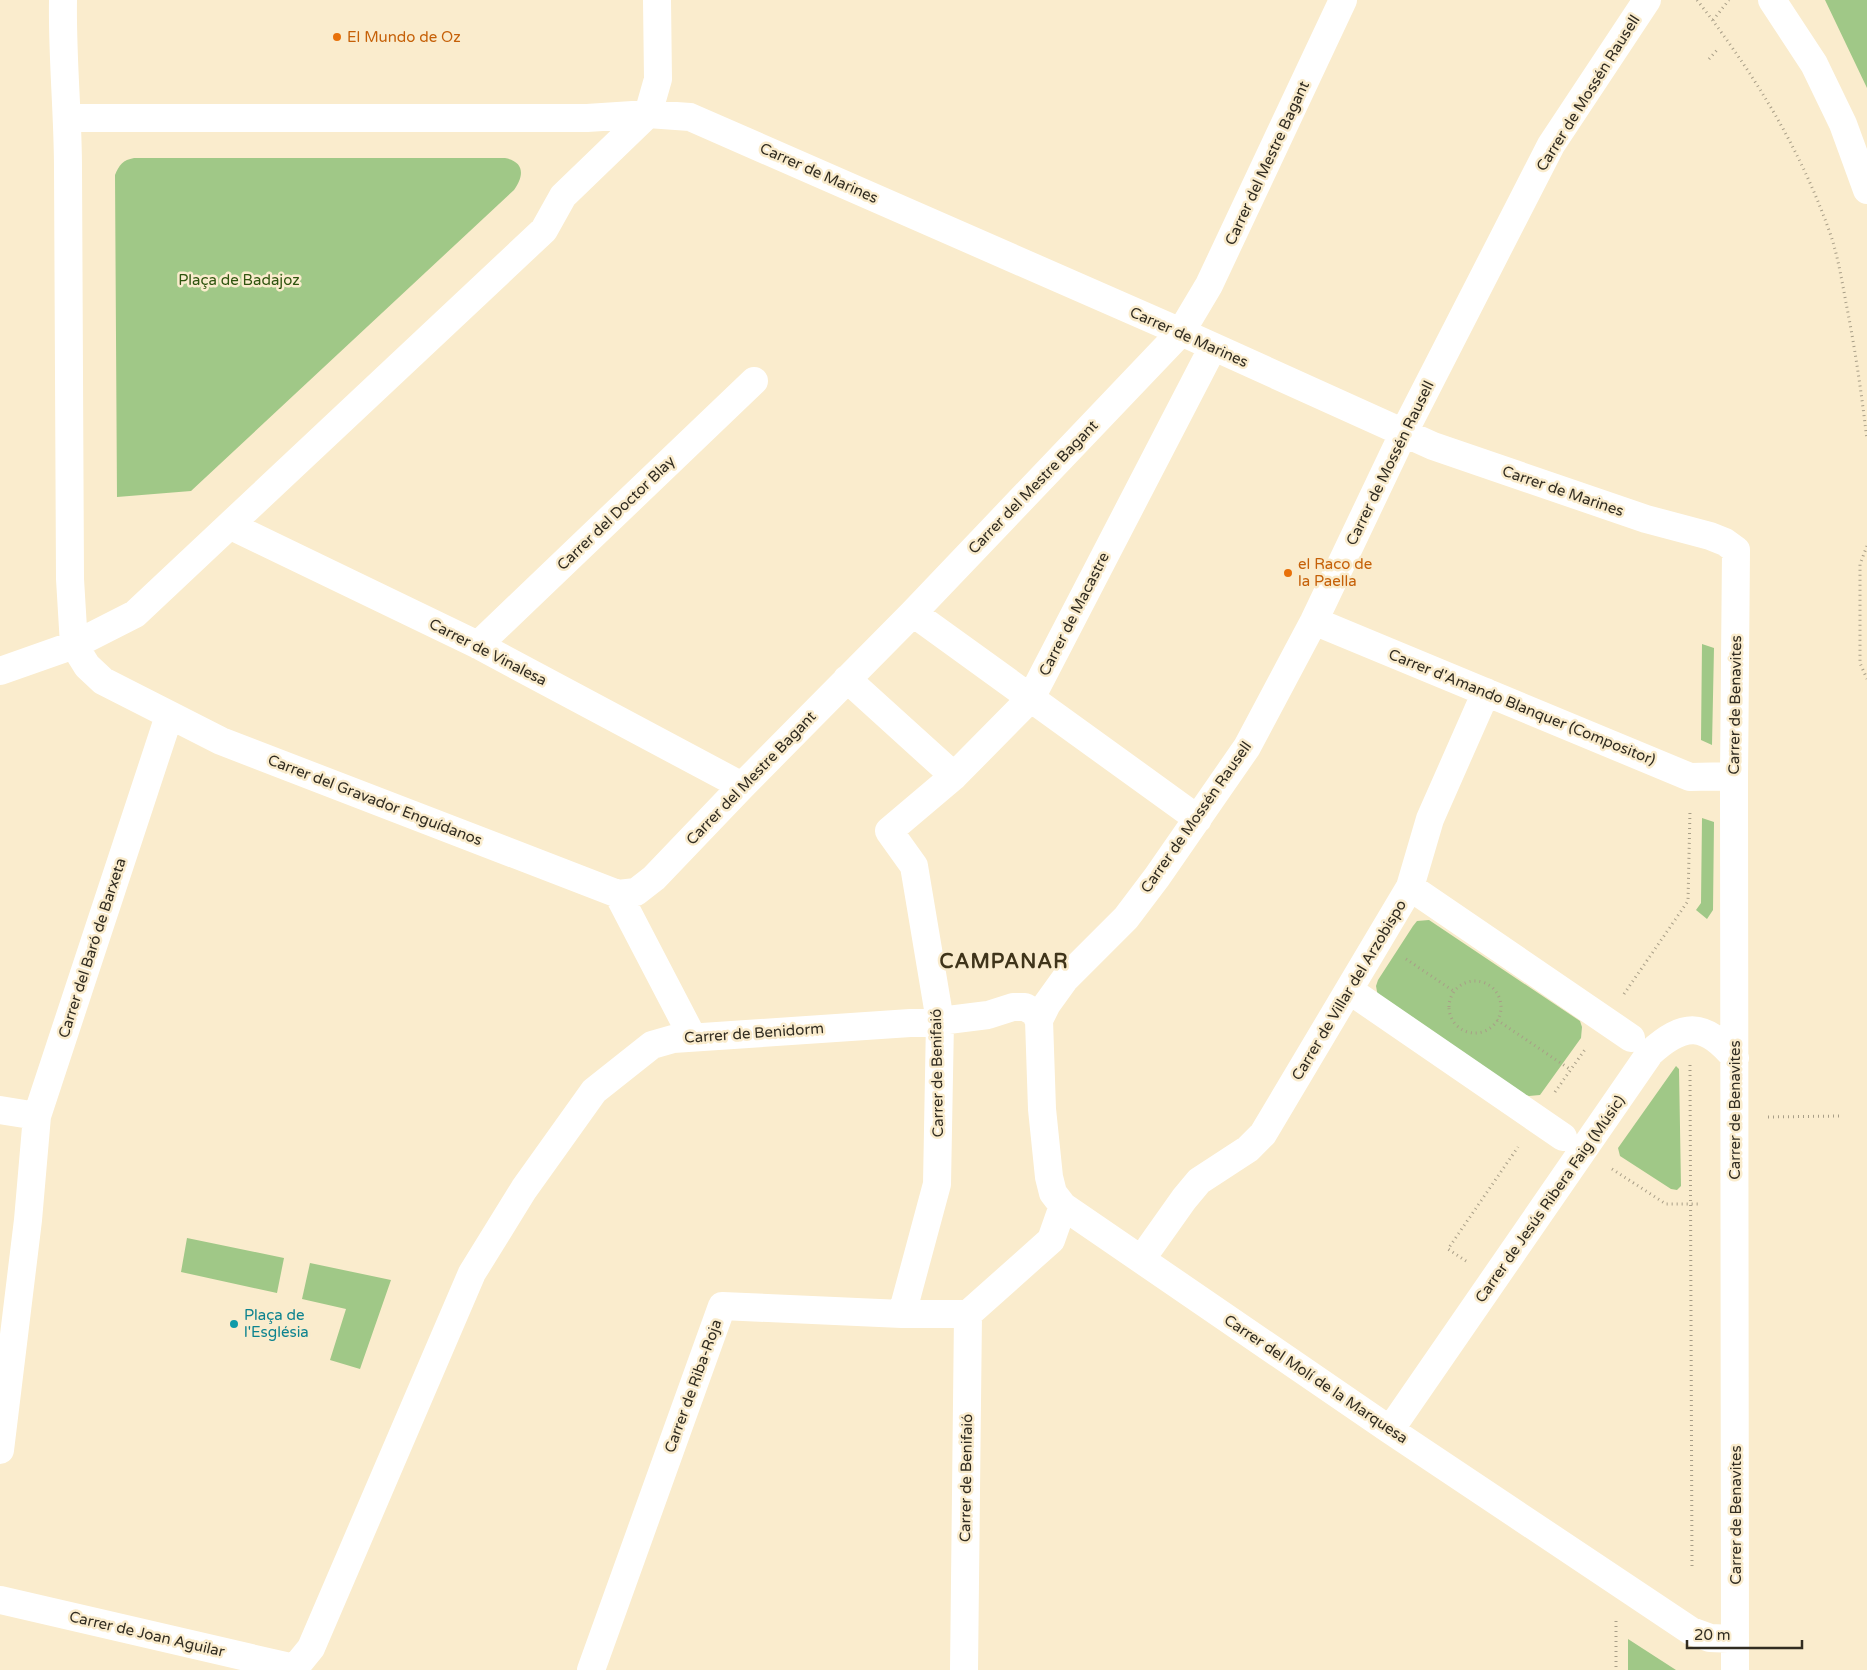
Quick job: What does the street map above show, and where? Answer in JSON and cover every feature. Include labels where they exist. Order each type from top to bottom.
[{"type":"street","points":[[63,0],[62,52],[68,118],[70,570],[74,645]]},
{"type":"street","points":[[0,670],[74,645],[135,614],[231,526],[544,230],[563,196],[648,114],[658,79],[657,0]]},
{"type":"street","name":"Carrer del Mestre Bagant","points":[[618,894],[636,892],[654,878],[913,613],[1181,332],[1209,285],[1343,0]]},
{"type":"street","name":"Carrer de Mossén Rausell","points":[[1040,1020],[1047,1004],[1065,979],[1126,918],[1198,819],[1246,747],[1314,621],[1403,434],[1551,145],[1647,0]]},
{"type":"street","points":[[1772,0],[1814,64],[1843,124],[1867,190]]},
{"type":"street","points":[[68,118],[587,118],[648,114]]},
{"type":"street","name":"Carrer de Marines","points":[[648,114],[690,117],[1181,332],[1403,434],[1646,519],[1710,536],[1725,542],[1736,550]]},
{"type":"street","name":"Carrer de Macastre","points":[[1031,698],[1212,347]]},
{"type":"street","name":"Carrer del Doctor Blay","points":[[478,645],[754,381]]},
{"type":"street","name":"Carrer de Vinalesa","points":[[231,526],[478,645],[742,786]]},
{"type":"street","name":"Carrer de Benavites","points":[[1735,1670],[1734,776],[1736,550]]},
{"type":"street","points":[[913,613],[1198,819]]},
{"type":"street","name":"Carrer d'Amando Blanquer (Compositor)","points":[[1314,621],[1690,777],[1734,776]]},
{"type":"street","name":"Carrer del Gravador Enguídanos","points":[[74,645],[88,666],[103,681],[221,741],[618,894]]},
{"type":"street","points":[[847,679],[954,776]]},
{"type":"street","name":"Carrer de Villar del Arzobispo","points":[[1150,1247],[1184,1198],[1200,1181],[1248,1149],[1263,1134],[1410,887],[1433,811],[1486,692]]},
{"type":"street","name":"Carrer de Benifaió","points":[[902,1314],[937,1184],[940,1021],[914,866],[889,831],[954,776],[1031,698]]},
{"type":"street","name":"Carrer del Baró de Barxeta","points":[[8,1315],[31,1183],[37,1116],[169,716]]},
{"type":"street","points":[[1410,887],[1631,1038]]},
{"type":"street","points":[[618,894],[692,1036]]},
{"type":"street","points":[[1349,990],[1563,1137]]},
{"type":"street","points":[[940,1021],[988,1015],[1013,1007],[1025,1007],[1034,1012],[1040,1020]]},
{"type":"street","name":"Carrer del Molí de la Marquesa","points":[[1040,1020],[1042,1110],[1049,1178],[1053,1193],[1063,1206],[1390,1430],[1691,1631],[1710,1638],[1735,1639]]},
{"type":"street","name":"Carrer de Benidorm","points":[[293,1669],[311,1648],[472,1273],[524,1189],[594,1091],[652,1046],[692,1036],[940,1021]]},
{"type":"street","name":"Carrer de Jesús Ribera Faig (Músic)","points":[[1390,1430],[1650,1053],[1679,1031],[1694,1030],[1722,1042],[1735,1058]]},
{"type":"street","points":[[0,1110],[37,1116]]},
{"type":"street","points":[[968,1314],[1051,1240],[1063,1206]]},
{"type":"street","name":"Carrer de Riba-Roja","points":[[591,1670],[722,1306],[902,1314],[968,1314]]},
{"type":"street","name":"Carrer de Benifaió","points":[[964,1670],[968,1314]]},
{"type":"street","points":[[2,1437],[8,1315]]},
{"type":"street","name":"Carrer de Joan Aguilar","points":[[0,1600],[293,1669]]},
{"type":"path","points":[[1697,0],[1713,20],[1779,119],[1808,178],[1831,237],[1855,350],[1867,440]]},
{"type":"path","points":[[1713,20],[1729,0]]},
{"type":"path","points":[[1709,59],[1718,49]]},
{"type":"path","points":[[1867,546],[1860,564],[1860,663],[1867,679]]},
{"type":"path","points":[[1378,940],[1455,992]]},
{"type":"path","points":[[1476,981],[1490,985],[1498,994],[1501,1003],[1497,1020],[1492,1026],[1478,1033],[1461,1028],[1452,1017],[1450,1009],[1455,992],[1467,982],[1476,981]]},
{"type":"path","points":[[1497,1020],[1571,1070]]},
{"type":"path","points":[[1690,1060],[1692,1570]]},
{"type":"path","points":[[1765,1118],[1840,1116]]},
{"type":"path","points":[[1609,1166],[1666,1204],[1706,1204]]},
{"type":"path","points":[[1616,1619],[1616,1670]]},
{"type":"green space","points":[[1825,0],[1867,0],[1867,88]]},
{"type":"green space","name":"Plaça de Badajoz","points":[[134,158],[505,158],[512,160],[519,166],[521,175],[514,190],[191,491],[117,497],[115,175],[122,164]]},
{"type":"green space","points":[[1702,644],[1714,648],[1712,745],[1701,740]]},
{"type":"green space","points":[[1702,818],[1714,822],[1713,910],[1707,919],[1696,910],[1701,903]]},
{"type":"green space","points":[[1429,920],[1580,1021],[1582,1027],[1581,1038],[1540,1095],[1529,1096],[1523,1094],[1378,997],[1376,986],[1378,980],[1413,926],[1417,921]]},
{"type":"green space","points":[[1676,1066],[1679,1069],[1681,1186],[1677,1190],[1671,1189],[1620,1156],[1618,1148]]},
{"type":"green space","points":[[187,1238],[284,1258],[277,1293],[181,1272]]},
{"type":"green space","points":[[310,1263],[391,1280],[360,1369],[330,1360],[346,1309],[302,1299]]},
{"type":"green space","points":[[1628,1639],[1676,1670],[1628,1670]]},
{"type":"place","name":"El Mundo de Oz","points":[[337,37]]},
{"type":"place","name":"el Raco de la Paella","points":[[1288,573]]},
{"type":"place","name":"Plaça de l'Església","points":[[234,1324]]},
{"type":"district","name":"CAMPANAR","points":[[1004,962]]}]
